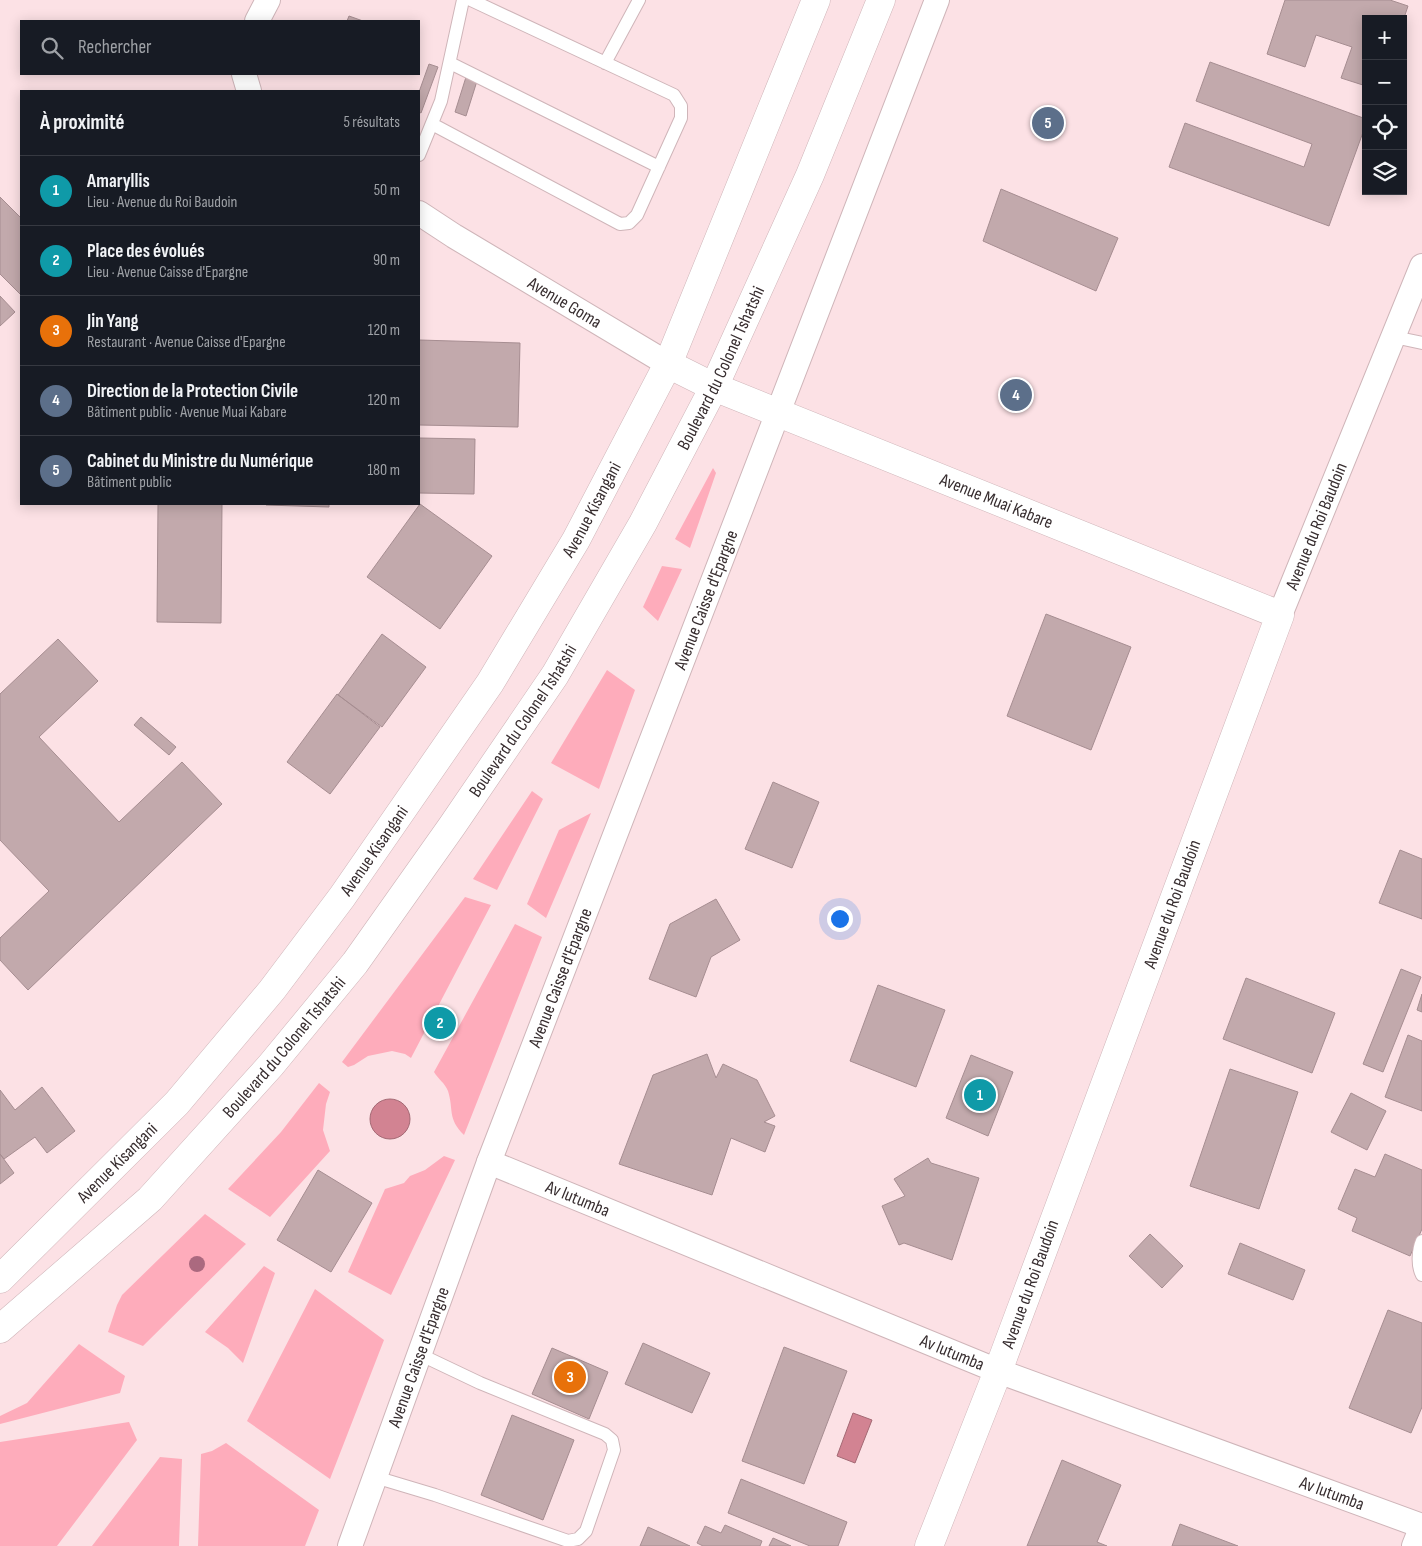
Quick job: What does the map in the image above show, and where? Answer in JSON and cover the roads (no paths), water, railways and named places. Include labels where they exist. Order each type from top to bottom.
[{"type":"street","points":[[258,20],[268,0]]},
{"type":"street","points":[[668,364],[816,0]]},
{"type":"street","name":"Boulevard du Colonel Tshatshi","points":[[0,1329],[150,1199],[271,1065],[355,963],[556,676],[643,524],[714,387],[810,175],[881,0]]},
{"type":"street","name":"Avenue Caisse d'Epargne","points":[[350,1546],[489,1162],[937,0]]},
{"type":"street","points":[[244,75],[249,90]]},
{"type":"street","name":"Avenue Goma","points":[[420,214],[668,364],[714,387]]},
{"type":"street","name":"Avenue du Roi Baudoin","points":[[929,1546],[998,1371],[1280,615],[1422,266]]},
{"type":"street","name":"Avenue Kisangani","points":[[0,1279],[177,1103],[272,990],[342,897],[490,683],[576,540],[668,364]]},
{"type":"street","name":"Avenue Muai Kabare","points":[[714,387],[1280,615]]},
{"type":"street","name":"Av lutumba","points":[[489,1162],[998,1371],[1422,1526]]},
{"type":"street","points":[[1414,1546],[1422,1526]]},
{"type":"lane","points":[[420,153],[441,100],[463,0]]},
{"type":"lane","points":[[432,124],[620,224],[629,223],[638,215],[681,118],[681,106],[674,95],[471,0]]},
{"type":"lane","points":[[605,63],[639,0]]},
{"type":"lane","points":[[450,63],[659,167]]},
{"type":"lane","points":[[1394,337],[1422,343]]},
{"type":"lane","points":[[1422,1241],[1420,1245],[1419,1269],[1422,1275]]},
{"type":"lane","points":[[375,1478],[435,1495],[568,1541],[578,1539],[586,1531],[614,1450],[612,1440],[605,1434],[480,1383],[419,1354]]},
{"type":"place","name":"Cabinet du Ministre du Numérique","points":[[1048,123]]},
{"type":"place","name":"Direction de la Protection Civile","points":[[1016,395]]},
{"type":"place","name":"Place des évolués","points":[[440,1023]]},
{"type":"place","name":"Amaryllis","points":[[980,1095]]},
{"type":"place","name":"Jin Yang","points":[[570,1377]]}]
